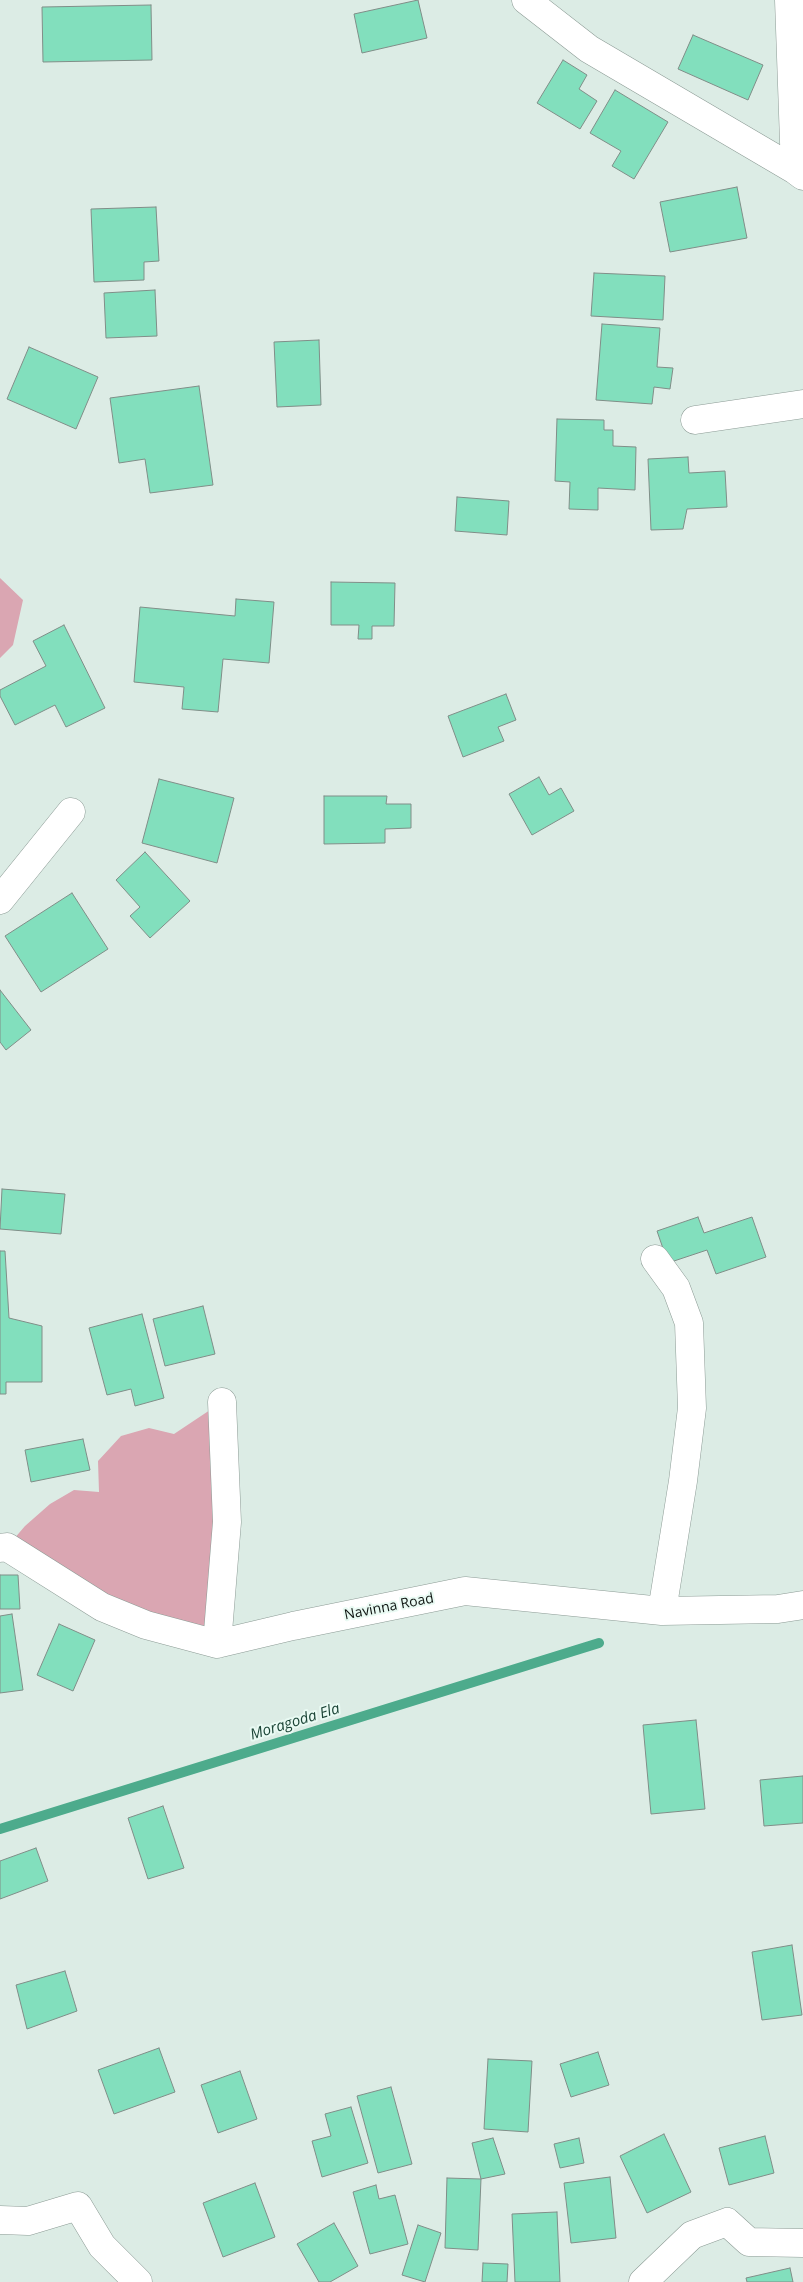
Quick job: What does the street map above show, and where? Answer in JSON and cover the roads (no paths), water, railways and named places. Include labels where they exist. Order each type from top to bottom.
[{"type":"street","points":[[526,0],[589,49],[799,173]]},
{"type":"street","points":[[789,0],[799,173]]},
{"type":"street","points":[[695,420],[803,404]]},
{"type":"street","points":[[0,900],[72,812]]},
{"type":"street","points":[[654,1259],[676,1288],[688,1323],[692,1408],[683,1481],[662,1611]]},
{"type":"street","points":[[217,1644],[226,1522],[222,1402]]},
{"type":"street","name":"Navinna Road","points":[[0,1548],[6,1547],[102,1607],[146,1625],[217,1644],[293,1626],[465,1591],[662,1611],[778,1609],[803,1605]]},
{"type":"street","points":[[0,2220],[28,2221],[78,2206],[102,2246],[138,2282]]},
{"type":"street","points":[[642,2282],[692,2236],[727,2222],[749,2242],[803,2243]]},
{"type":"waterway","name":"Moragoda Ela","points":[[0,1829],[599,1643]]}]
